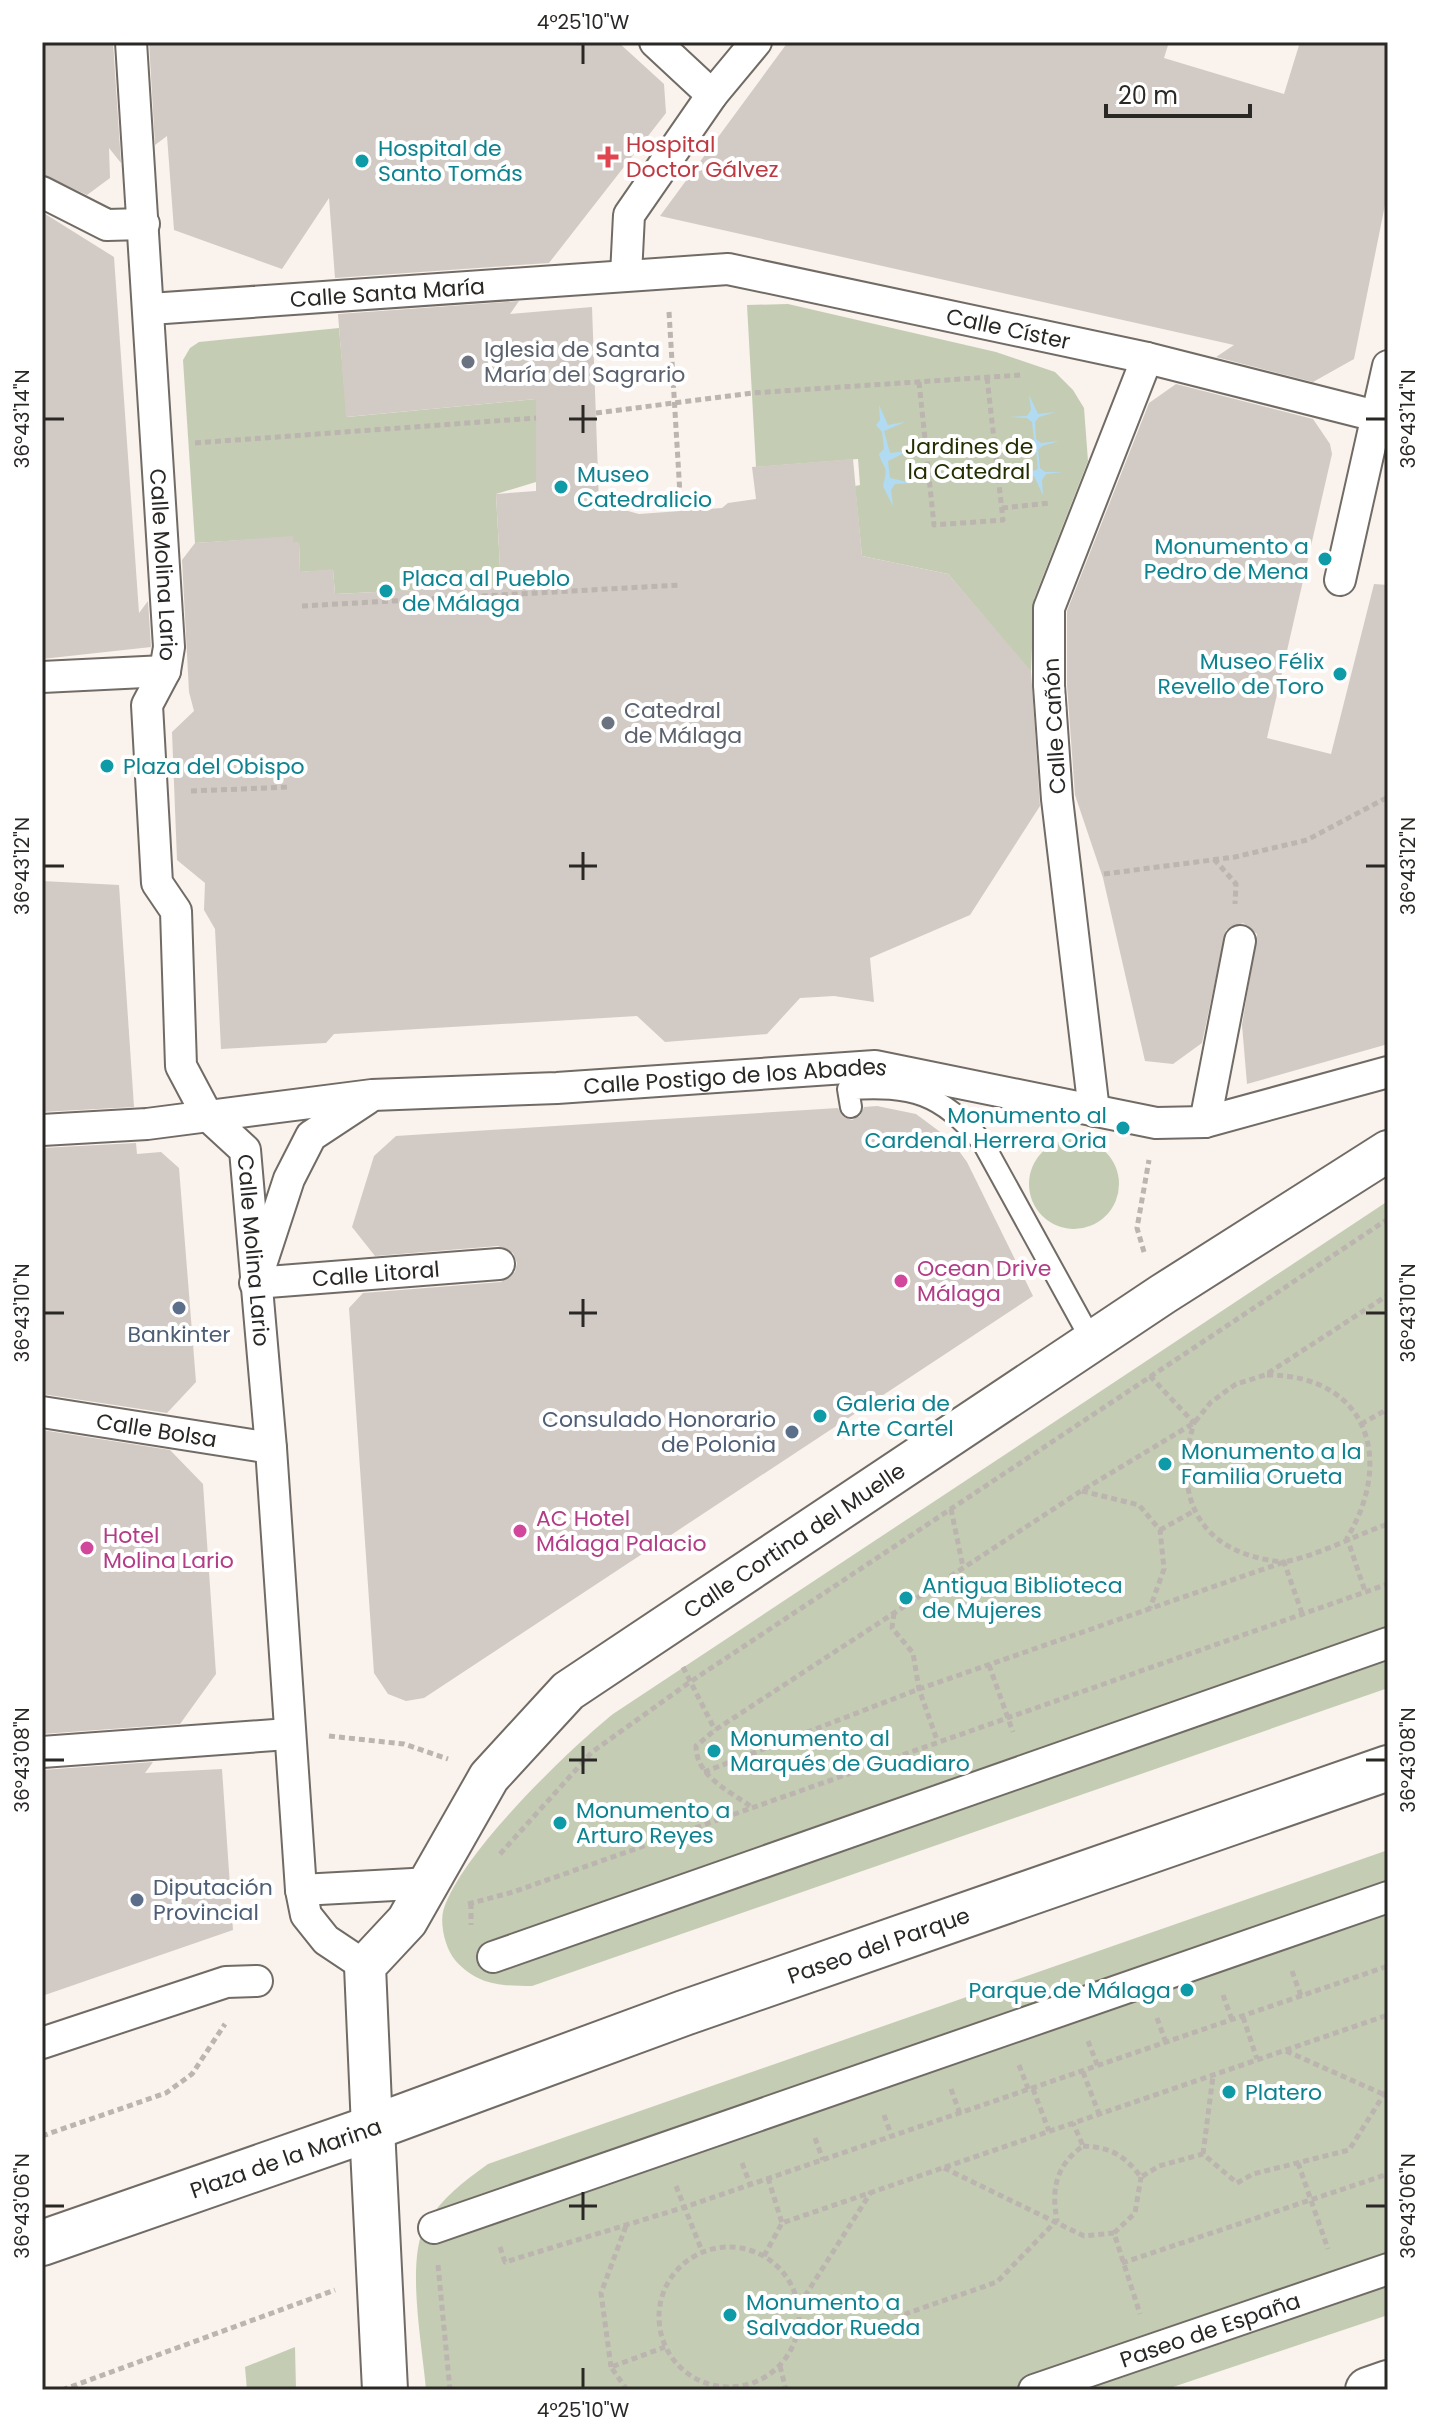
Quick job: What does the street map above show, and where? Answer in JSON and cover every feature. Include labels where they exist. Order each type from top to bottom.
[{"type":"street","name":"Calle Molina Lario","points":[[131,42],[169,647],[165,671],[147,705],[163,793],[157,883],[176,911],[181,1066],[207,1115],[245,1150],[271,1448],[288,1734],[301,1890],[306,1915],[326,1940],[365,1966]]},
{"type":"street","points":[[655,42],[712,95]]},
{"type":"street","points":[[626,275],[629,215],[712,95],[756,42]]},
{"type":"street","points":[[42,192],[107,225],[144,224]]},
{"type":"street","name":"Calle Císter","points":[[626,275],[728,269],[1147,358],[1382,417]]},
{"type":"street","name":"Calle Santa María","points":[[150,309],[626,275]]},
{"type":"street","name":"Calle Cañón","points":[[1094,1111],[1067,879],[1049,686],[1049,608],[1147,358]]},
{"type":"street","points":[[1340,580],[1382,417],[1388,366]]},
{"type":"street","points":[[42,677],[165,671]]},
{"type":"street","points":[[1205,1122],[1240,941]]},
{"type":"street","name":"Calle Postigo de los Abades","points":[[42,1130],[147,1124],[372,1095],[557,1088],[875,1066],[1094,1111]]},
{"type":"street","points":[[1094,1111],[1156,1123],[1205,1122],[1388,1072]]},
{"type":"street","points":[[255,1283],[289,1179],[311,1136],[372,1095]]},
{"type":"street","name":"Calle Cortina del Muelle","points":[[365,1966],[407,1921],[489,1777],[568,1691],[1092,1341],[1388,1151]]},
{"type":"street","name":"Calle Litoral","points":[[255,1283],[499,1264]]},
{"type":"street","name":"Calle Bolsa","points":[[42,1412],[271,1448]]},
{"type":"street","points":[[493,1957],[1388,1643]]},
{"type":"street","points":[[42,1752],[288,1734]]},
{"type":"street","name":"Paseo del Parque","points":[[372,2128],[684,2013],[1388,1768]]},
{"type":"street","points":[[301,1890],[431,1883]]},
{"type":"street","points":[[434,2228],[1388,1897]]},
{"type":"street","points":[[365,1966],[372,2128]]},
{"type":"street","points":[[42,2043],[226,1982],[257,1981]]},
{"type":"street","name":"Plaza de la Marina","points":[[42,2243],[372,2128],[385,2390]]},
{"type":"street","name":"Paseo de España","points":[[1034,2390],[1388,2269]]},
{"type":"street","points":[[1368,2390],[1388,2383]]},
{"type":"lane","points":[[851,1107],[848,1089],[876,1087],[915,1092],[942,1103],[963,1120],[983,1143],[1092,1341]]},
{"type":"path","points":[[668,273],[681,511]]},
{"type":"path","points":[[596,413],[752,393],[1023,375]]},
{"type":"path","points":[[919,382],[934,525],[1003,520],[987,377]]},
{"type":"path","points":[[188,443],[536,418]]},
{"type":"path","points":[[302,606],[680,585]]},
{"type":"path","points":[[163,793],[290,787]]},
{"type":"path","points":[[1067,879],[1214,859],[1307,840],[1388,797]]},
{"type":"path","points":[[1214,859],[1236,884],[1235,902]]},
{"type":"path","points":[[1145,1257],[1137,1228],[1156,1123]]},
{"type":"path","points":[[489,1866],[592,1752],[690,1682],[1388,1219]]},
{"type":"path","points":[[751,1807],[704,1772],[696,1760],[696,1746],[715,1730],[1081,1491],[1194,1423],[1211,1402],[1236,1384],[1265,1375],[1388,1295]]},
{"type":"path","points":[[1265,1375],[1292,1375],[1317,1382],[1343,1399],[1361,1424],[1371,1452],[1371,1483],[1362,1511],[1347,1538],[1365,1591]]},
{"type":"path","points":[[1150,1376],[1194,1423]]},
{"type":"path","points":[[1361,1424],[1388,1409]]},
{"type":"path","points":[[1194,1423],[1185,1455],[1185,1484],[1194,1511],[1209,1532],[1228,1548],[1255,1559],[1284,1562]]},
{"type":"path","points":[[1081,1491],[1139,1505],[1160,1530],[1164,1569],[1150,1608]]},
{"type":"path","points":[[951,1509],[963,1567]]},
{"type":"path","points":[[1160,1530],[1194,1511]]},
{"type":"path","points":[[704,1772],[919,1689],[1284,1562],[1306,1558],[1347,1538],[1388,1524]]},
{"type":"path","points":[[1284,1562],[1303,1616]]},
{"type":"path","points":[[407,1921],[513,1892],[937,1740],[1303,1616],[1388,1584]]},
{"type":"path","points":[[894,1613],[892,1628],[913,1653],[919,1689],[937,1740]]},
{"type":"path","points":[[664,1626],[715,1730]]},
{"type":"path","points":[[989,1665],[1026,1771]]},
{"type":"path","points":[[288,1734],[367,1738],[404,1744],[457,1762]]},
{"type":"path","points":[[472,1932],[471,1903],[475,1891]]},
{"type":"path","points":[[488,2210],[505,2262],[685,2207],[1388,1966]]},
{"type":"path","points":[[42,2136],[166,2093],[192,2074],[257,1981]]},
{"type":"path","points":[[764,2256],[782,2223],[1388,2015]]},
{"type":"path","points":[[1243,2017],[1257,2059]]},
{"type":"path","points":[[1285,2051],[1385,2095]]},
{"type":"path","points":[[1083,2072],[1099,2114]]},
{"type":"path","points":[[1203,2154],[1213,2076]]},
{"type":"path","points":[[1203,2154],[1237,2183],[1253,2174],[1349,2150],[1388,2088]]},
{"type":"path","points":[[1033,2089],[1049,2131]]},
{"type":"path","points":[[1073,2123],[1083,2146]]},
{"type":"path","points":[[943,2168],[1057,2220],[1084,2236],[1114,2233],[1135,2213],[1141,2177],[1128,2161],[1107,2147],[1083,2146],[1068,2157],[1059,2172],[1052,2196],[1057,2220]]},
{"type":"path","points":[[660,2149],[702,2252]]},
{"type":"path","points":[[1141,2177],[1159,2166],[1203,2154]]},
{"type":"path","points":[[1298,2163],[1340,2285]]},
{"type":"path","points":[[1122,2263],[1388,2174]]},
{"type":"path","points":[[768,2178],[782,2223]]},
{"type":"path","points":[[798,2302],[805,2296],[871,2192]]},
{"type":"path","points":[[805,2296],[905,2314],[997,2282],[1057,2220]]},
{"type":"path","points":[[627,2223],[601,2293],[611,2367],[627,2390]]},
{"type":"path","points":[[434,2228],[450,2390]]},
{"type":"path","points":[[1114,2233],[1152,2350]]},
{"type":"path","points":[[744,2248],[764,2256],[780,2267],[792,2283],[800,2325],[793,2347],[780,2366],[762,2380],[741,2386],[718,2386],[696,2380],[678,2366],[665,2347],[659,2325],[660,2302],[668,2281],[683,2263],[702,2252],[744,2248]]},
{"type":"path","points":[[62,2390],[293,2305]]},
{"type":"path","points":[[611,2367],[665,2347]]},
{"type":"path","points":[[780,2366],[786,2390]]},
{"type":"green space","name":"Jardines de la Catedral","points":[[788,304],[996,352],[1055,372],[1073,390],[1084,408],[1088,461],[1034,599],[1031,672],[948,574],[862,556],[855,486],[860,485],[858,459],[756,467],[747,305]]},
{"type":"green space","points":[[339,328],[347,417],[536,399],[536,482],[496,494],[501,586],[335,594],[333,570],[300,572],[299,543],[293,542],[293,537],[195,543],[183,360],[190,348],[199,342]]},
{"type":"green space","points":[[1065,1139],[1083,1139],[1099,1146],[1112,1159],[1119,1175],[1119,1193],[1112,1209],[1099,1222],[1083,1229],[1065,1229],[1049,1222],[1036,1209],[1029,1193],[1029,1175],[1036,1159],[1049,1146]]},
{"type":"green space","points":[[1388,1201],[1388,1688],[532,1986],[481,1979],[455,1960],[446,1942],[442,1921],[444,1908],[455,1885],[493,1832],[518,1804],[569,1752],[613,1714]]},
{"type":"green space","name":"Parque de Málaga","points":[[1388,1850],[1388,2315],[1164,2390],[426,2390],[416,2281],[420,2240],[426,2224],[446,2198],[488,2164]]},
{"type":"green space","points":[[295,2347],[296,2390],[247,2390],[245,2367]]},
{"type":"water","points":[[1029,395],[1038,414],[1056,412],[1039,417],[1035,422],[1036,439],[1041,443],[1059,441],[1038,450],[1040,468],[1045,472],[1063,472],[1046,474],[1042,480],[1043,495],[1034,476],[1016,478],[1038,469],[1036,451],[1030,446],[1012,446],[1030,445],[1034,440],[1032,422],[1027,418],[1009,417],[1027,416],[1031,410]]},
{"type":"water","points":[[879,405],[888,425],[905,422],[884,431],[890,453],[908,451],[888,461],[890,478],[912,483],[895,484],[891,490],[893,506],[883,486],[886,471],[879,454],[884,449],[882,432],[876,425],[880,420]]},
{"type":"building","points":[[42,42],[113,42],[121,163],[109,148],[110,178],[87,195],[42,174]]},
{"type":"building","points":[[149,42],[618,42],[664,84],[666,113],[549,263],[335,278],[329,198],[282,269],[174,230],[167,136],[155,145]]},
{"type":"building","points":[[788,42],[1169,42],[1164,58],[1284,94],[1300,42],[1388,42],[1388,190],[1354,359],[1313,382],[1216,357],[1234,345],[660,216]]},
{"type":"building","points":[[42,212],[114,257],[139,613],[148,601],[151,647],[42,659]]},
{"type":"building","name":"Catedral de Málaga","points":[[519,301],[510,314],[592,307],[599,503],[639,514],[722,508],[728,503],[756,499],[752,467],[853,459],[862,556],[948,574],[1031,671],[1040,806],[970,915],[870,958],[874,1002],[834,996],[800,998],[767,1034],[665,1042],[637,1016],[334,1034],[326,1043],[221,1049],[215,929],[204,910],[205,883],[177,860],[172,732],[194,711],[189,692],[182,560],[195,543],[293,536],[293,542],[299,542],[300,572],[333,569],[335,594],[501,586],[496,494],[536,491],[536,399],[346,417],[338,314]]},
{"type":"building","points":[[1176,384],[1313,419],[1330,444],[1332,454],[1267,738],[1331,754],[1374,584],[1388,585],[1388,1044],[1247,1084],[1242,1025],[1257,934],[1243,923],[1226,930],[1202,1043],[1173,1064],[1145,1061],[1103,878],[1075,795],[1067,685],[1067,611],[1149,403]]},
{"type":"building","points":[[42,881],[119,885],[134,1107],[42,1112]]},
{"type":"building","points":[[877,1106],[916,1114],[951,1140],[967,1162],[1033,1296],[424,1698],[406,1701],[388,1694],[374,1673],[349,1308],[363,1293],[501,1282],[515,1272],[517,1263],[513,1253],[498,1246],[375,1256],[352,1227],[374,1156],[396,1136],[838,1108],[842,1116],[852,1120],[860,1116],[864,1107]]},
{"type":"building","points":[[136,1143],[137,1154],[161,1152],[179,1168],[196,1382],[167,1413],[42,1394],[42,1148]]},
{"type":"building","points":[[42,1430],[170,1450],[203,1484],[216,1674],[180,1724],[42,1734]]},
{"type":"building","name":"Diputación Provincial","points":[[153,1762],[145,1773],[222,1769],[233,1930],[42,1996],[42,1770]]},
{"type":"place","name":"Hospital Doctor Gálvez","points":[[608,157]]},
{"type":"place","name":"Hospital de Santo Tomás","points":[[362,161]]},
{"type":"place","name":"Iglesia de Santa María del Sagrario","points":[[468,362]]},
{"type":"place","name":"Museo Catedralicio","points":[[561,487]]},
{"type":"place","name":"Monumento a Pedro de Mena","points":[[1325,559]]},
{"type":"place","name":"Placa al Pueblo de Málaga","points":[[386,591]]},
{"type":"place","name":"Museo Félix Revello de Toro","points":[[1340,674]]},
{"type":"place","name":"Catedral de Málaga","points":[[608,723]]},
{"type":"place","name":"Plaza del Obispo","points":[[107,766]]},
{"type":"place","name":"Monumento al Cardenal Herrera Oria","points":[[1123,1128]]},
{"type":"place","name":"Ocean Drive Málaga","points":[[901,1281]]},
{"type":"place","name":"Bankinter","points":[[179,1308]]},
{"type":"place","name":"Galeria de Arte Cartel","points":[[820,1416]]},
{"type":"place","name":"Consulado Honorario de Polonia","points":[[792,1432]]},
{"type":"place","name":"Monumento a la Familia Orueta","points":[[1165,1464]]},
{"type":"place","name":"AC Hotel Málaga Palacio","points":[[520,1531]]},
{"type":"place","name":"Hotel Molina Lario","points":[[87,1548]]},
{"type":"place","name":"Antigua Biblioteca de Mujeres","points":[[906,1598]]},
{"type":"place","name":"Monumento al Marqués de Guadiaro","points":[[714,1751]]},
{"type":"place","name":"Monumento a Arturo Reyes","points":[[560,1823]]},
{"type":"place","name":"Diputación Provincial","points":[[137,1900]]},
{"type":"place","name":"Parque de Málaga","points":[[1187,1990]]},
{"type":"place","name":"Platero","points":[[1229,2092]]},
{"type":"place","name":"Monumento a Salvador Rueda","points":[[730,2315]]}]
